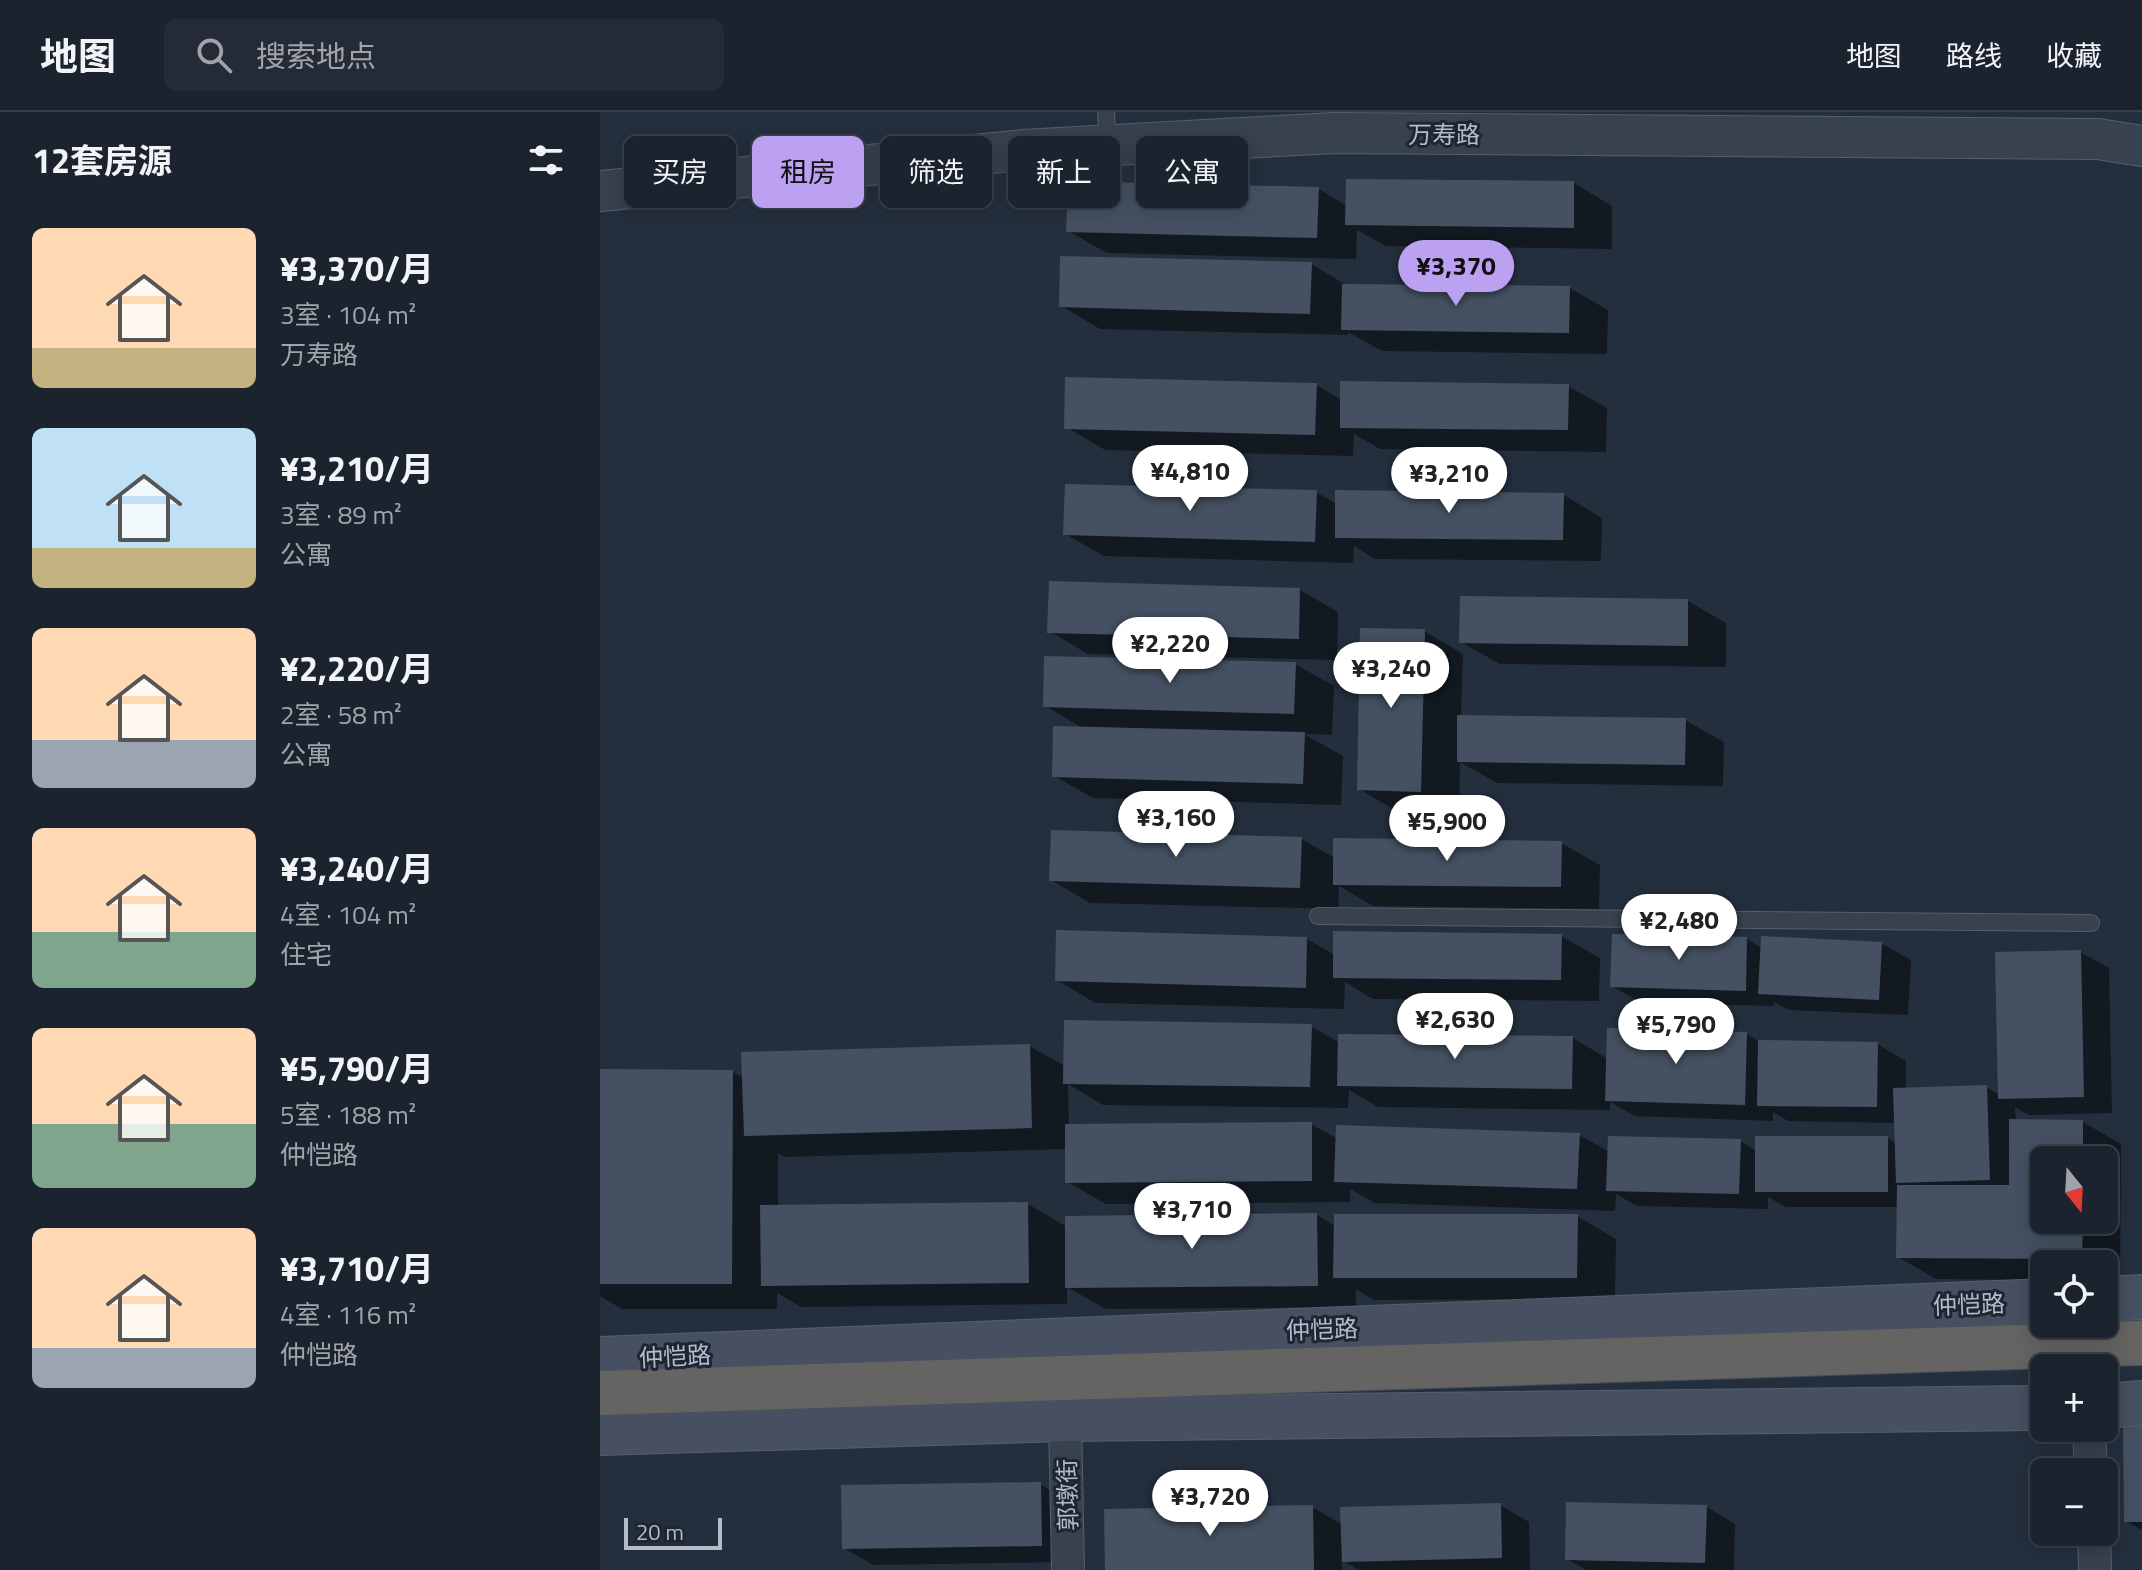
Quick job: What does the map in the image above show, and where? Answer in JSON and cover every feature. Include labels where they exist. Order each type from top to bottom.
[{"type":"highway","points":[[600,1393],[2142,1343]]},
{"type":"highway","points":[[1728,1357],[2030,1373]]},
{"type":"highway","points":[[2118,1373],[2142,1373]]},
{"type":"main road","points":[[2118,1298],[2142,1297]]},
{"type":"main road","name":"仲恺路","points":[[600,1359],[2030,1302]]},
{"type":"main road","points":[[2118,1405],[2142,1403]]},
{"type":"main road","points":[[600,1433],[1065,1419],[2030,1408]]},
{"type":"street","name":"万寿路","points":[[600,191],[1107,128],[1334,133],[2043,132],[2142,146]]},
{"type":"street","name":"郭墩街","points":[[1065,1419],[1068,1570]]},
{"type":"street","points":[[2094,1546],[2095,1570]]},
{"type":"lane","points":[[1318,916],[2091,923]]},
{"type":"building","points":[[1346,179],[1574,181],[1574,228],[1345,225]]},
{"type":"building","points":[[1120,182],[1136,183],[1136,208],[1248,208],[1248,185],[1319,187],[1317,238],[1066,232],[1067,208],[1120,208]]},
{"type":"building","points":[[1060,256],[1312,262],[1310,314],[1059,307]]},
{"type":"building","points":[[1342,284],[1570,286],[1569,333],[1341,330]]},
{"type":"building","points":[[1065,377],[1317,383],[1315,435],[1064,429]]},
{"type":"building","points":[[1340,381],[1569,384],[1568,430],[1340,428]]},
{"type":"building","points":[[1065,484],[1317,490],[1315,542],[1063,535]]},
{"type":"building","points":[[1335,490],[1564,493],[1563,540],[1335,538]]},
{"type":"building","points":[[1049,581],[1300,588],[1299,639],[1047,633]]},
{"type":"building","points":[[1460,596],[1688,599],[1688,646],[1459,643]]},
{"type":"building","points":[[1360,628],[1425,629],[1421,792],[1357,790]]},
{"type":"building","points":[[1044,656],[1296,662],[1294,714],[1043,707]]},
{"type":"building","points":[[1457,715],[1686,718],[1685,765],[1457,762]]},
{"type":"building","points":[[1053,726],[1305,732],[1303,784],[1052,777]]},
{"type":"building","points":[[1051,830],[1302,837],[1300,888],[1049,881]]},
{"type":"building","points":[[1333,838],[1562,841],[1561,887],[1333,885]]},
{"type":"building","points":[[1056,930],[1307,937],[1306,988],[1055,981]]},
{"type":"building","points":[[1333,931],[1562,934],[1561,980],[1333,978]]},
{"type":"building","points":[[1612,934],[1747,937],[1746,991],[1610,987]]},
{"type":"building","points":[[1761,936],[1882,942],[1879,1000],[1758,994]]},
{"type":"building","points":[[2081,950],[2084,1097],[1998,1099],[1995,952]]},
{"type":"building","points":[[1064,1020],[1312,1024],[1310,1087],[1063,1084]]},
{"type":"building","points":[[1607,1028],[1747,1032],[1745,1105],[1605,1101]]},
{"type":"building","points":[[1338,1034],[1573,1036],[1572,1089],[1337,1086]]},
{"type":"building","points":[[1758,1040],[1878,1042],[1877,1107],[1757,1106]]},
{"type":"building","points":[[1030,1044],[1032,1128],[744,1136],[741,1052]]},
{"type":"building","points":[[600,1069],[733,1070],[732,1284],[600,1284]]},
{"type":"building","points":[[1987,1085],[1990,1180],[1896,1183],[1893,1088]]},
{"type":"building","points":[[2009,1119],[2083,1120],[2083,1146],[2030,1146],[2030,1234],[2083,1234],[2082,1250],[2030,1250],[2030,1259],[1896,1258],[1897,1185],[2009,1185]]},
{"type":"building","points":[[1312,1122],[1312,1181],[1065,1183],[1065,1124]]},
{"type":"building","points":[[1336,1125],[1580,1133],[1577,1189],[1334,1182]]},
{"type":"building","points":[[1608,1136],[1741,1139],[1739,1194],[1606,1191]]},
{"type":"building","points":[[1755,1136],[1888,1136],[1888,1192],[1755,1192]]},
{"type":"building","points":[[1028,1202],[1029,1283],[761,1286],[760,1205]]},
{"type":"building","points":[[1317,1213],[1318,1286],[1065,1288],[1065,1216]]},
{"type":"building","points":[[1334,1214],[1578,1214],[1577,1278],[1333,1278]]},
{"type":"building","points":[[2142,1422],[2142,1522],[2124,1522],[2123,1423]]},
{"type":"building","points":[[1041,1482],[1042,1546],[842,1549],[841,1485]]},
{"type":"building","points":[[1566,1502],[1707,1505],[1705,1563],[1565,1560]]},
{"type":"building","points":[[1501,1503],[1502,1558],[1342,1562],[1340,1507]]},
{"type":"building","points":[[1313,1505],[1314,1570],[1105,1570],[1104,1509]]}]
